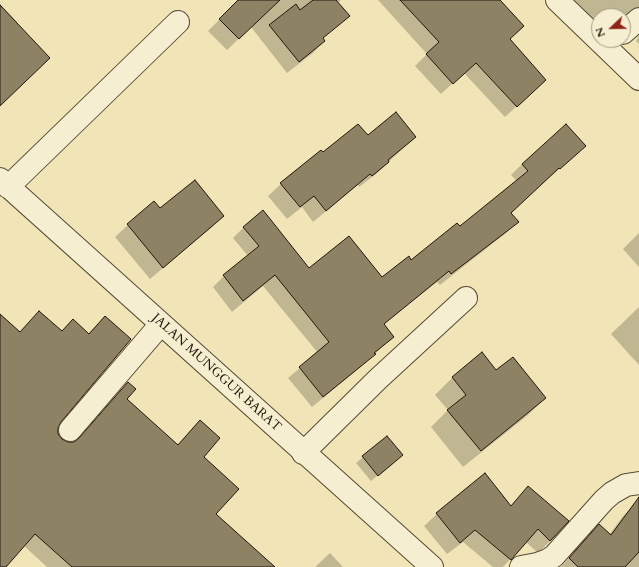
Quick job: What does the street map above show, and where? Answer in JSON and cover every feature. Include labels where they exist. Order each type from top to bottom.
[{"type":"street","points":[[556,0],[591,28]]},
{"type":"street","points":[[631,26],[639,19]]},
{"type":"street","points":[[4,183],[178,22]]},
{"type":"street","points":[[614,48],[639,79]]},
{"type":"street","name":"JALAN MUNGGUR BARAT","points":[[4,183],[303,453],[432,567]]},
{"type":"street","points":[[303,453],[378,379],[466,298]]},
{"type":"street","points":[[70,430],[161,324]]},
{"type":"street","points":[[520,567],[537,564],[554,556],[612,493],[626,486],[639,483]]},
{"type":"building","points":[[238,0],[280,0],[239,39],[219,19]]},
{"type":"building","points":[[313,0],[336,0],[350,16],[323,38],[325,41],[299,62],[269,25],[296,4],[300,10]]},
{"type":"building","points":[[400,0],[500,0],[524,26],[510,39],[546,80],[517,107],[476,63],[453,84],[426,54],[439,42]]},
{"type":"building","points":[[0,5],[50,58],[0,106]]},
{"type":"building","points":[[396,112],[416,137],[388,160],[389,162],[372,176],[370,174],[326,211],[314,196],[300,207],[280,183],[321,150],[323,152],[358,124],[368,135]]},
{"type":"building","points":[[566,124],[586,146],[560,169],[559,168],[511,213],[519,222],[451,274],[449,271],[384,324],[394,337],[374,353],[376,354],[323,397],[299,367],[329,342],[275,275],[243,301],[223,275],[259,246],[243,227],[263,210],[309,268],[349,236],[382,277],[409,256],[411,260],[457,223],[460,226],[528,171],[522,164]]},
{"type":"building","points":[[195,180],[224,216],[163,268],[127,224],[154,201],[160,208]]},
{"type":"building","points":[[39,311],[62,331],[73,319],[89,334],[105,316],[131,339],[61,422],[58,428],[58,434],[62,439],[68,442],[74,442],[79,438],[128,382],[136,389],[127,399],[178,445],[200,420],[220,438],[204,457],[239,489],[216,514],[275,567],[72,567],[35,534],[6,567],[0,567],[0,314],[20,332]]},
{"type":"building","points":[[482,352],[496,370],[513,357],[546,398],[481,451],[447,410],[466,395],[452,377]]},
{"type":"building","points":[[387,436],[403,455],[378,476],[362,456]]},
{"type":"building","points":[[485,473],[511,506],[528,486],[569,521],[550,541],[538,529],[511,560],[475,530],[460,543],[436,513]]},
{"type":"building","points":[[639,497],[639,552],[625,567],[578,567],[569,558],[599,524],[611,535]]}]
